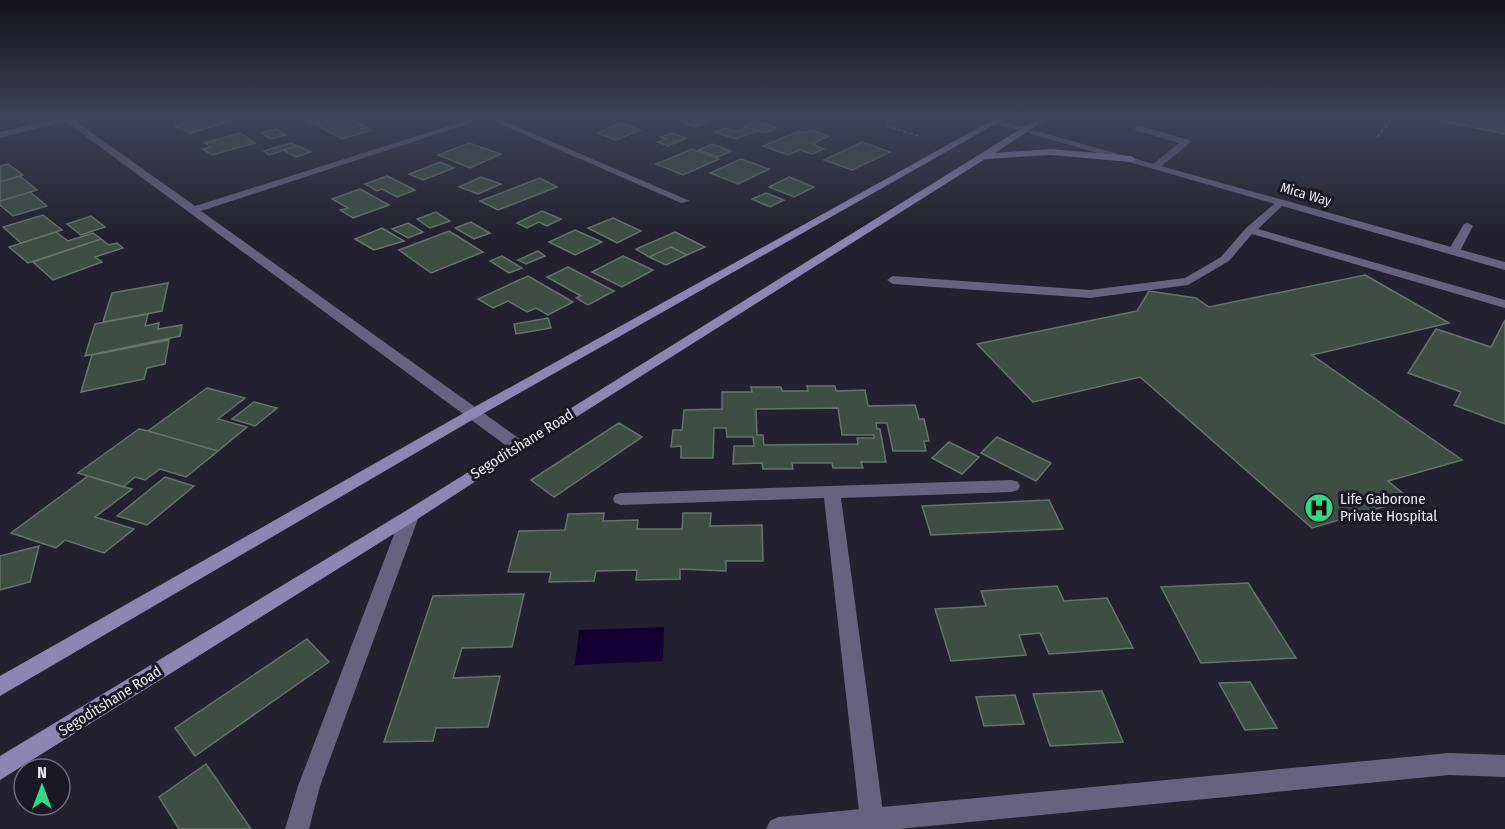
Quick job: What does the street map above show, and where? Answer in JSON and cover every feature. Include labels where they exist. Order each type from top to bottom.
[{"type":"main road","points":[[0,687],[474,413],[934,157]]},
{"type":"main road","name":"Segoditshane Road","points":[[0,769],[410,516],[518,446],[982,157]]},
{"type":"main road","points":[[1105,157],[1131,159]]},
{"type":"street","points":[[120,157],[518,446]]},
{"type":"street","points":[[194,210],[361,157]]},
{"type":"street","points":[[581,157],[685,201]]},
{"type":"street","name":"Mica Way","points":[[1123,157],[1505,266]]},
{"type":"street","points":[[1155,167],[1168,157]]},
{"type":"street","points":[[893,280],[1090,294],[1188,281],[1225,259],[1250,230],[1280,202]]},
{"type":"street","points":[[1454,251],[1468,226]]},
{"type":"street","points":[[1250,230],[1505,304]]},
{"type":"street","points":[[621,499],[1012,486]]},
{"type":"street","points":[[832,492],[872,820]]},
{"type":"street","points":[[297,829],[309,786],[410,516]]},
{"type":"street","points":[[778,829],[872,820],[897,824],[1449,764],[1505,766]]},
{"type":"shaded area","points":[[664,627],[663,661],[575,665],[579,630]]},
{"type":"building","points":[[442,157],[495,157],[470,168]]},
{"type":"building","points":[[674,157],[713,157],[719,159],[683,175],[656,164]]},
{"type":"building","points":[[831,157],[880,157],[852,170],[824,160]]},
{"type":"building","points":[[741,159],[769,169],[738,184],[710,173]]},
{"type":"building","points":[[440,162],[454,168],[423,180],[409,174]]},
{"type":"building","points":[[8,164],[23,175],[0,182],[0,166]]},
{"type":"building","points":[[20,176],[37,190],[0,201],[0,182]]},
{"type":"building","points":[[387,176],[415,190],[397,197],[382,189],[377,191],[365,184]]},
{"type":"building","points":[[481,177],[501,184],[478,194],[459,187]]},
{"type":"building","points":[[789,177],[814,187],[794,197],[769,187]]},
{"type":"building","points":[[540,178],[557,187],[498,210],[480,201]]},
{"type":"building","points":[[360,189],[389,205],[353,218],[340,210],[348,208],[332,199]]},
{"type":"building","points":[[30,192],[47,206],[13,216],[0,205],[0,201]]},
{"type":"building","points":[[766,193],[784,200],[770,207],[752,199]]},
{"type":"building","points":[[542,211],[561,219],[547,226],[539,222],[527,228],[517,223]]},
{"type":"building","points":[[436,212],[450,221],[430,228],[417,219]]},
{"type":"building","points":[[43,215],[62,230],[21,243],[3,227]]},
{"type":"building","points":[[91,216],[105,227],[81,235],[67,224]]},
{"type":"building","points":[[613,218],[641,231],[617,243],[588,228]]},
{"type":"building","points":[[471,222],[490,233],[474,239],[455,228]]},
{"type":"building","points":[[408,223],[423,232],[408,238],[392,229]]},
{"type":"building","points":[[382,228],[404,241],[374,250],[355,239]]},
{"type":"building","points":[[575,230],[602,242],[575,255],[549,242]]},
{"type":"building","points":[[449,231],[483,252],[431,273],[399,250]]},
{"type":"building","points":[[56,232],[68,241],[93,233],[101,239],[28,263],[9,247]]},
{"type":"building","points":[[675,232],[705,247],[687,255],[671,247],[649,257],[636,249]]},
{"type":"building","points":[[101,239],[109,245],[117,243],[123,248],[95,257],[102,262],[53,280],[33,262]]},
{"type":"building","points":[[671,247],[687,255],[666,265],[649,257]]},
{"type":"building","points":[[538,251],[545,256],[526,264],[518,260]]},
{"type":"building","points":[[502,256],[522,268],[509,273],[490,261]]},
{"type":"building","points":[[623,256],[653,270],[622,287],[592,272]]},
{"type":"building","points":[[568,267],[614,291],[588,305],[576,298],[581,296],[547,277]]},
{"type":"building","points":[[1365,275],[1449,323],[1312,355],[1462,460],[1388,481],[1410,499],[1312,528],[1140,377],[1033,402],[977,344],[1137,311],[1149,291],[1196,298],[1209,307]]},
{"type":"building","points":[[528,276],[573,302],[548,315],[536,308],[527,312],[508,301],[493,308],[478,299]]},
{"type":"building","points":[[168,283],[162,311],[103,322],[112,293]]},
{"type":"building","points":[[148,314],[145,326],[159,323],[158,329],[182,325],[180,336],[85,356],[95,324]]},
{"type":"building","points":[[548,318],[551,328],[516,334],[514,324]]},
{"type":"building","points":[[1505,320],[1505,424],[1454,405],[1461,392],[1408,373],[1436,329],[1491,347]]},
{"type":"building","points":[[169,340],[165,364],[147,368],[144,379],[81,392],[92,355]]},
{"type":"building","points":[[807,386],[835,386],[836,391],[865,390],[868,406],[915,405],[919,419],[924,419],[929,441],[924,441],[926,451],[893,451],[887,423],[876,423],[877,429],[880,429],[886,462],[861,462],[863,468],[833,468],[832,463],[792,463],[793,469],[763,469],[762,463],[733,464],[734,446],[754,446],[753,437],[727,437],[726,428],[714,428],[713,458],[681,458],[681,446],[671,447],[673,430],[682,430],[684,410],[722,409],[722,392],[752,392],[751,387],[781,387],[782,391],[808,391]],"holes":[[[838,408],[842,435],[874,435],[874,438],[857,438],[858,444],[764,445],[763,435],[757,435],[756,409]]]},
{"type":"building","points":[[207,388],[245,398],[218,419],[247,427],[218,451],[148,431]]},
{"type":"building","points":[[254,402],[277,408],[255,426],[232,419]]},
{"type":"building","points":[[619,423],[642,437],[554,497],[531,480]]},
{"type":"building","points":[[139,429],[218,451],[186,477],[160,469],[145,480],[135,477],[123,487],[78,473]]},
{"type":"building","points":[[997,437],[1051,463],[1036,481],[981,453]]},
{"type":"building","points":[[949,442],[979,457],[962,474],[932,458]]},
{"type":"building","points":[[88,476],[132,489],[95,517],[134,529],[104,553],[65,540],[56,548],[11,533]]},
{"type":"building","points":[[165,477],[194,486],[147,525],[117,516]]},
{"type":"building","points":[[1049,500],[1063,529],[931,535],[922,506]]},
{"type":"building","points":[[604,513],[603,521],[638,520],[637,529],[682,529],[683,513],[711,513],[710,526],[762,525],[763,561],[726,561],[726,571],[680,569],[680,579],[636,580],[637,570],[596,571],[594,581],[549,582],[551,572],[508,572],[519,531],[565,530],[568,514]]},
{"type":"building","points":[[39,546],[30,582],[0,590],[0,556]]},
{"type":"building","points":[[1248,583],[1296,658],[1201,663],[1161,587]]},
{"type":"building","points":[[1057,586],[1064,601],[1107,598],[1133,648],[1049,654],[1040,633],[1019,635],[1026,655],[951,661],[935,609],[986,606],[981,591]]},
{"type":"building","points":[[524,594],[512,647],[462,648],[453,678],[500,676],[488,727],[436,728],[433,741],[384,742],[433,596]]},
{"type":"building","points":[[307,639],[329,662],[195,756],[175,728]]},
{"type":"building","points":[[1250,682],[1277,728],[1245,730],[1219,683]]},
{"type":"building","points":[[1102,691],[1123,742],[1050,746],[1033,694]]},
{"type":"building","points":[[1015,695],[1024,724],[984,726],[976,697]]},
{"type":"building","points":[[206,764],[251,829],[179,829],[159,797]]},
{"type":"place","name":"Life Gaborone Private Hospital","points":[[1319,508]]}]
